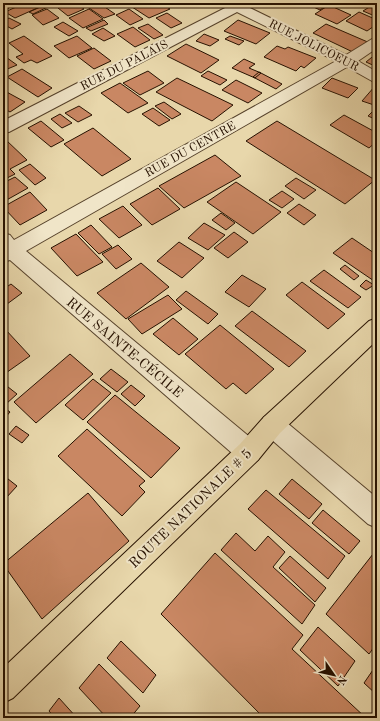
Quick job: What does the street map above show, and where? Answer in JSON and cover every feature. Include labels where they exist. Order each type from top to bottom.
[{"type":"main road","name":"ROUTE NATIONALE # 5","points":[[3,688],[249,452],[272,425],[377,327]]},
{"type":"street","name":"RUE JOLICOEUR","points":[[237,4],[377,78]]},
{"type":"street","name":"RUE DU PALAIS","points":[[3,128],[237,4]]},
{"type":"street","name":"RUE DU CENTRE","points":[[6,248],[347,61],[377,42]]},
{"type":"street","name":"RUE SAINTE-CÉCILE","points":[[6,248],[249,452]]},
{"type":"street","points":[[272,425],[377,515]]},
{"type":"building","points":[[3,3],[12,6],[5,10],[3,9]]},
{"type":"building","points":[[25,3],[41,3],[44,5],[15,18],[5,12]]},
{"type":"building","points":[[43,3],[52,5],[33,14],[29,12],[45,5]]},
{"type":"building","points":[[76,3],[84,9],[68,16],[58,8]]},
{"type":"building","points":[[99,3],[115,14],[104,18],[83,4]]},
{"type":"building","points":[[135,3],[160,3],[170,9],[149,18],[129,5]]},
{"type":"building","points":[[305,3],[330,3],[320,10]]},
{"type":"building","points":[[329,5],[351,15],[337,24],[315,14]]},
{"type":"building","points":[[371,6],[377,8],[377,17],[363,11]]},
{"type":"building","points":[[47,9],[59,18],[43,25],[32,15]]},
{"type":"building","points":[[89,9],[103,19],[83,28],[69,18]]},
{"type":"building","points":[[129,9],[143,19],[130,25],[116,15]]},
{"type":"building","points":[[359,12],[377,20],[377,24],[367,31],[346,21]]},
{"type":"building","points":[[167,13],[182,23],[171,28],[156,18]]},
{"type":"building","points":[[9,18],[21,24],[12,29],[3,24],[3,21]]},
{"type":"building","points":[[104,20],[108,24],[91,31],[86,28]]},
{"type":"building","points":[[238,20],[270,33],[256,44],[224,31]]},
{"type":"building","points":[[63,22],[78,31],[69,36],[54,27]]},
{"type":"building","points":[[148,24],[163,35],[154,39],[138,28]]},
{"type":"building","points":[[326,24],[370,43],[357,54],[313,33]]},
{"type":"building","points":[[133,27],[150,40],[135,47],[117,34]]},
{"type":"building","points":[[103,28],[115,36],[104,41],[92,34]]},
{"type":"building","points":[[204,34],[219,40],[210,46],[196,41]]},
{"type":"building","points":[[24,36],[52,56],[37,63],[31,60],[24,63],[16,57],[23,54],[9,43]]},
{"type":"building","points":[[77,36],[92,48],[69,58],[54,46]]},
{"type":"building","points":[[230,36],[244,41],[239,45],[225,39]]},
{"type":"building","points":[[186,44],[219,60],[201,73],[167,56]]},
{"type":"building","points":[[277,46],[285,49],[288,47],[316,58],[304,68],[301,66],[296,71],[264,57]]},
{"type":"building","points":[[94,48],[111,61],[94,69],[77,56]]},
{"type":"building","points":[[377,53],[377,67],[366,62]]},
{"type":"building","points":[[3,55],[17,65],[5,70],[3,68]]},
{"type":"building","points":[[244,59],[255,64],[249,68],[261,73],[255,78],[232,68]]},
{"type":"building","points":[[22,69],[52,88],[38,97],[7,77]]},
{"type":"building","points":[[148,71],[164,83],[140,95],[123,83]]},
{"type":"building","points":[[208,71],[227,80],[220,85],[201,76]]},
{"type":"building","points":[[259,72],[282,84],[276,89],[253,77]]},
{"type":"building","points":[[177,78],[233,105],[212,121],[156,92]]},
{"type":"building","points":[[332,78],[358,88],[348,98],[322,88]]},
{"type":"building","points":[[236,80],[262,93],[248,103],[222,90]]},
{"type":"building","points":[[120,83],[148,103],[128,113],[101,93]]},
{"type":"building","points":[[375,86],[377,86],[377,106],[362,101]]},
{"type":"building","points":[[3,90],[25,102],[10,112],[3,108]]},
{"type":"building","points":[[164,102],[181,114],[172,119],[155,106]]},
{"type":"building","points":[[79,106],[92,115],[78,122],[65,113]]},
{"type":"building","points":[[153,108],[170,120],[159,126],[142,114]]},
{"type":"building","points":[[377,108],[377,120],[368,116]]},
{"type":"building","points":[[60,114],[72,123],[62,128],[51,119]]},
{"type":"building","points":[[344,115],[377,133],[377,141],[369,148],[330,125]]},
{"type":"building","points":[[41,121],[64,140],[51,147],[28,128]]},
{"type":"building","points":[[277,121],[375,180],[345,204],[246,141]]},
{"type":"building","points":[[93,128],[131,159],[102,176],[64,144]]},
{"type":"building","points":[[6,140],[27,160],[10,169],[15,174],[3,180],[3,142]]},
{"type":"building","points":[[215,155],[241,176],[184,208],[159,186]]},
{"type":"building","points":[[30,164],[46,178],[35,185],[19,170]]},
{"type":"building","points":[[15,177],[28,188],[3,202],[3,183]]},
{"type":"building","points":[[296,178],[316,190],[304,199],[285,186]]},
{"type":"building","points":[[236,182],[281,212],[253,234],[207,202]]},
{"type":"building","points":[[158,188],[180,209],[152,225],[130,204]]},
{"type":"building","points":[[282,191],[294,199],[282,208],[269,200]]},
{"type":"building","points":[[30,192],[47,210],[20,225],[3,207]]},
{"type":"building","points":[[299,204],[316,215],[304,225],[287,213]]},
{"type":"building","points":[[123,206],[142,225],[119,238],[99,219]]},
{"type":"building","points":[[221,213],[235,223],[226,230],[212,220]]},
{"type":"building","points":[[204,223],[225,235],[208,250],[188,238]]},
{"type":"building","points":[[91,225],[112,247],[99,254],[78,233]]},
{"type":"building","points":[[234,232],[248,242],[228,258],[214,248]]},
{"type":"building","points":[[76,234],[103,262],[77,276],[51,248]]},
{"type":"building","points":[[352,238],[377,255],[377,283],[333,253]]},
{"type":"building","points":[[179,242],[204,258],[182,278],[157,261]]},
{"type":"building","points":[[118,245],[132,259],[116,269],[102,254]]},
{"type":"building","points":[[141,263],[169,287],[126,319],[97,293]]},
{"type":"building","points":[[345,265],[359,276],[354,280],[340,269]]},
{"type":"building","points":[[324,270],[361,297],[348,308],[310,281]]},
{"type":"building","points":[[242,275],[266,289],[249,307],[225,292]]},
{"type":"building","points":[[366,280],[374,285],[366,290],[360,286]]},
{"type":"building","points":[[302,282],[345,314],[328,329],[286,295]]},
{"type":"building","points":[[11,284],[22,293],[3,307],[3,286],[5,288]]},
{"type":"building","points":[[186,291],[218,314],[208,324],[176,300]]},
{"type":"building","points":[[168,295],[182,309],[142,334],[128,319]]},
{"type":"building","points":[[252,311],[306,351],[289,367],[235,326]]},
{"type":"building","points":[[173,318],[198,339],[179,355],[153,334]]},
{"type":"building","points":[[220,325],[274,369],[246,394],[233,383],[226,389],[185,354]]},
{"type":"building","points":[[5,329],[30,356],[3,375],[3,330]]},
{"type":"building","points":[[70,354],[93,374],[36,423],[14,402]]},
{"type":"building","points":[[111,369],[128,382],[117,392],[100,379]]},
{"type":"building","points":[[93,379],[111,393],[83,420],[65,405]]},
{"type":"building","points":[[3,383],[17,394],[6,404],[3,401]]},
{"type":"building","points":[[131,385],[145,396],[135,406],[121,394]]},
{"type":"building","points":[[115,395],[180,448],[151,478],[87,422]]},
{"type":"building","points":[[3,407],[10,412],[3,420]]},
{"type":"building","points":[[16,426],[29,435],[22,443],[9,434]]},
{"type":"building","points":[[87,429],[145,481],[139,486],[145,492],[122,516],[58,456]]},
{"type":"building","points":[[3,475],[17,486],[6,498],[3,495]]},
{"type":"building","points":[[292,479],[322,504],[309,519],[279,494]]},
{"type":"building","points":[[266,490],[345,556],[328,579],[248,509]]},
{"type":"building","points":[[88,493],[129,541],[42,619],[3,564]]},
{"type":"building","points":[[323,510],[360,541],[349,554],[312,523]]},
{"type":"building","points":[[236,533],[255,551],[268,536],[285,552],[273,567],[315,605],[302,624],[221,550]]},
{"type":"building","points":[[215,553],[303,635],[292,649],[366,718],[264,718],[161,614]]},
{"type":"building","points":[[373,554],[377,557],[377,643],[369,654],[326,614]]},
{"type":"building","points":[[290,556],[326,588],[315,602],[279,568]]},
{"type":"building","points":[[318,627],[355,661],[338,686],[300,650]]},
{"type":"building","points":[[121,641],[156,675],[143,693],[107,658]]},
{"type":"building","points":[[99,664],[140,706],[130,718],[107,718],[79,688]]},
{"type":"building","points":[[377,664],[377,695],[364,683]]},
{"type":"building","points":[[59,698],[77,718],[55,718],[49,711]]}]
